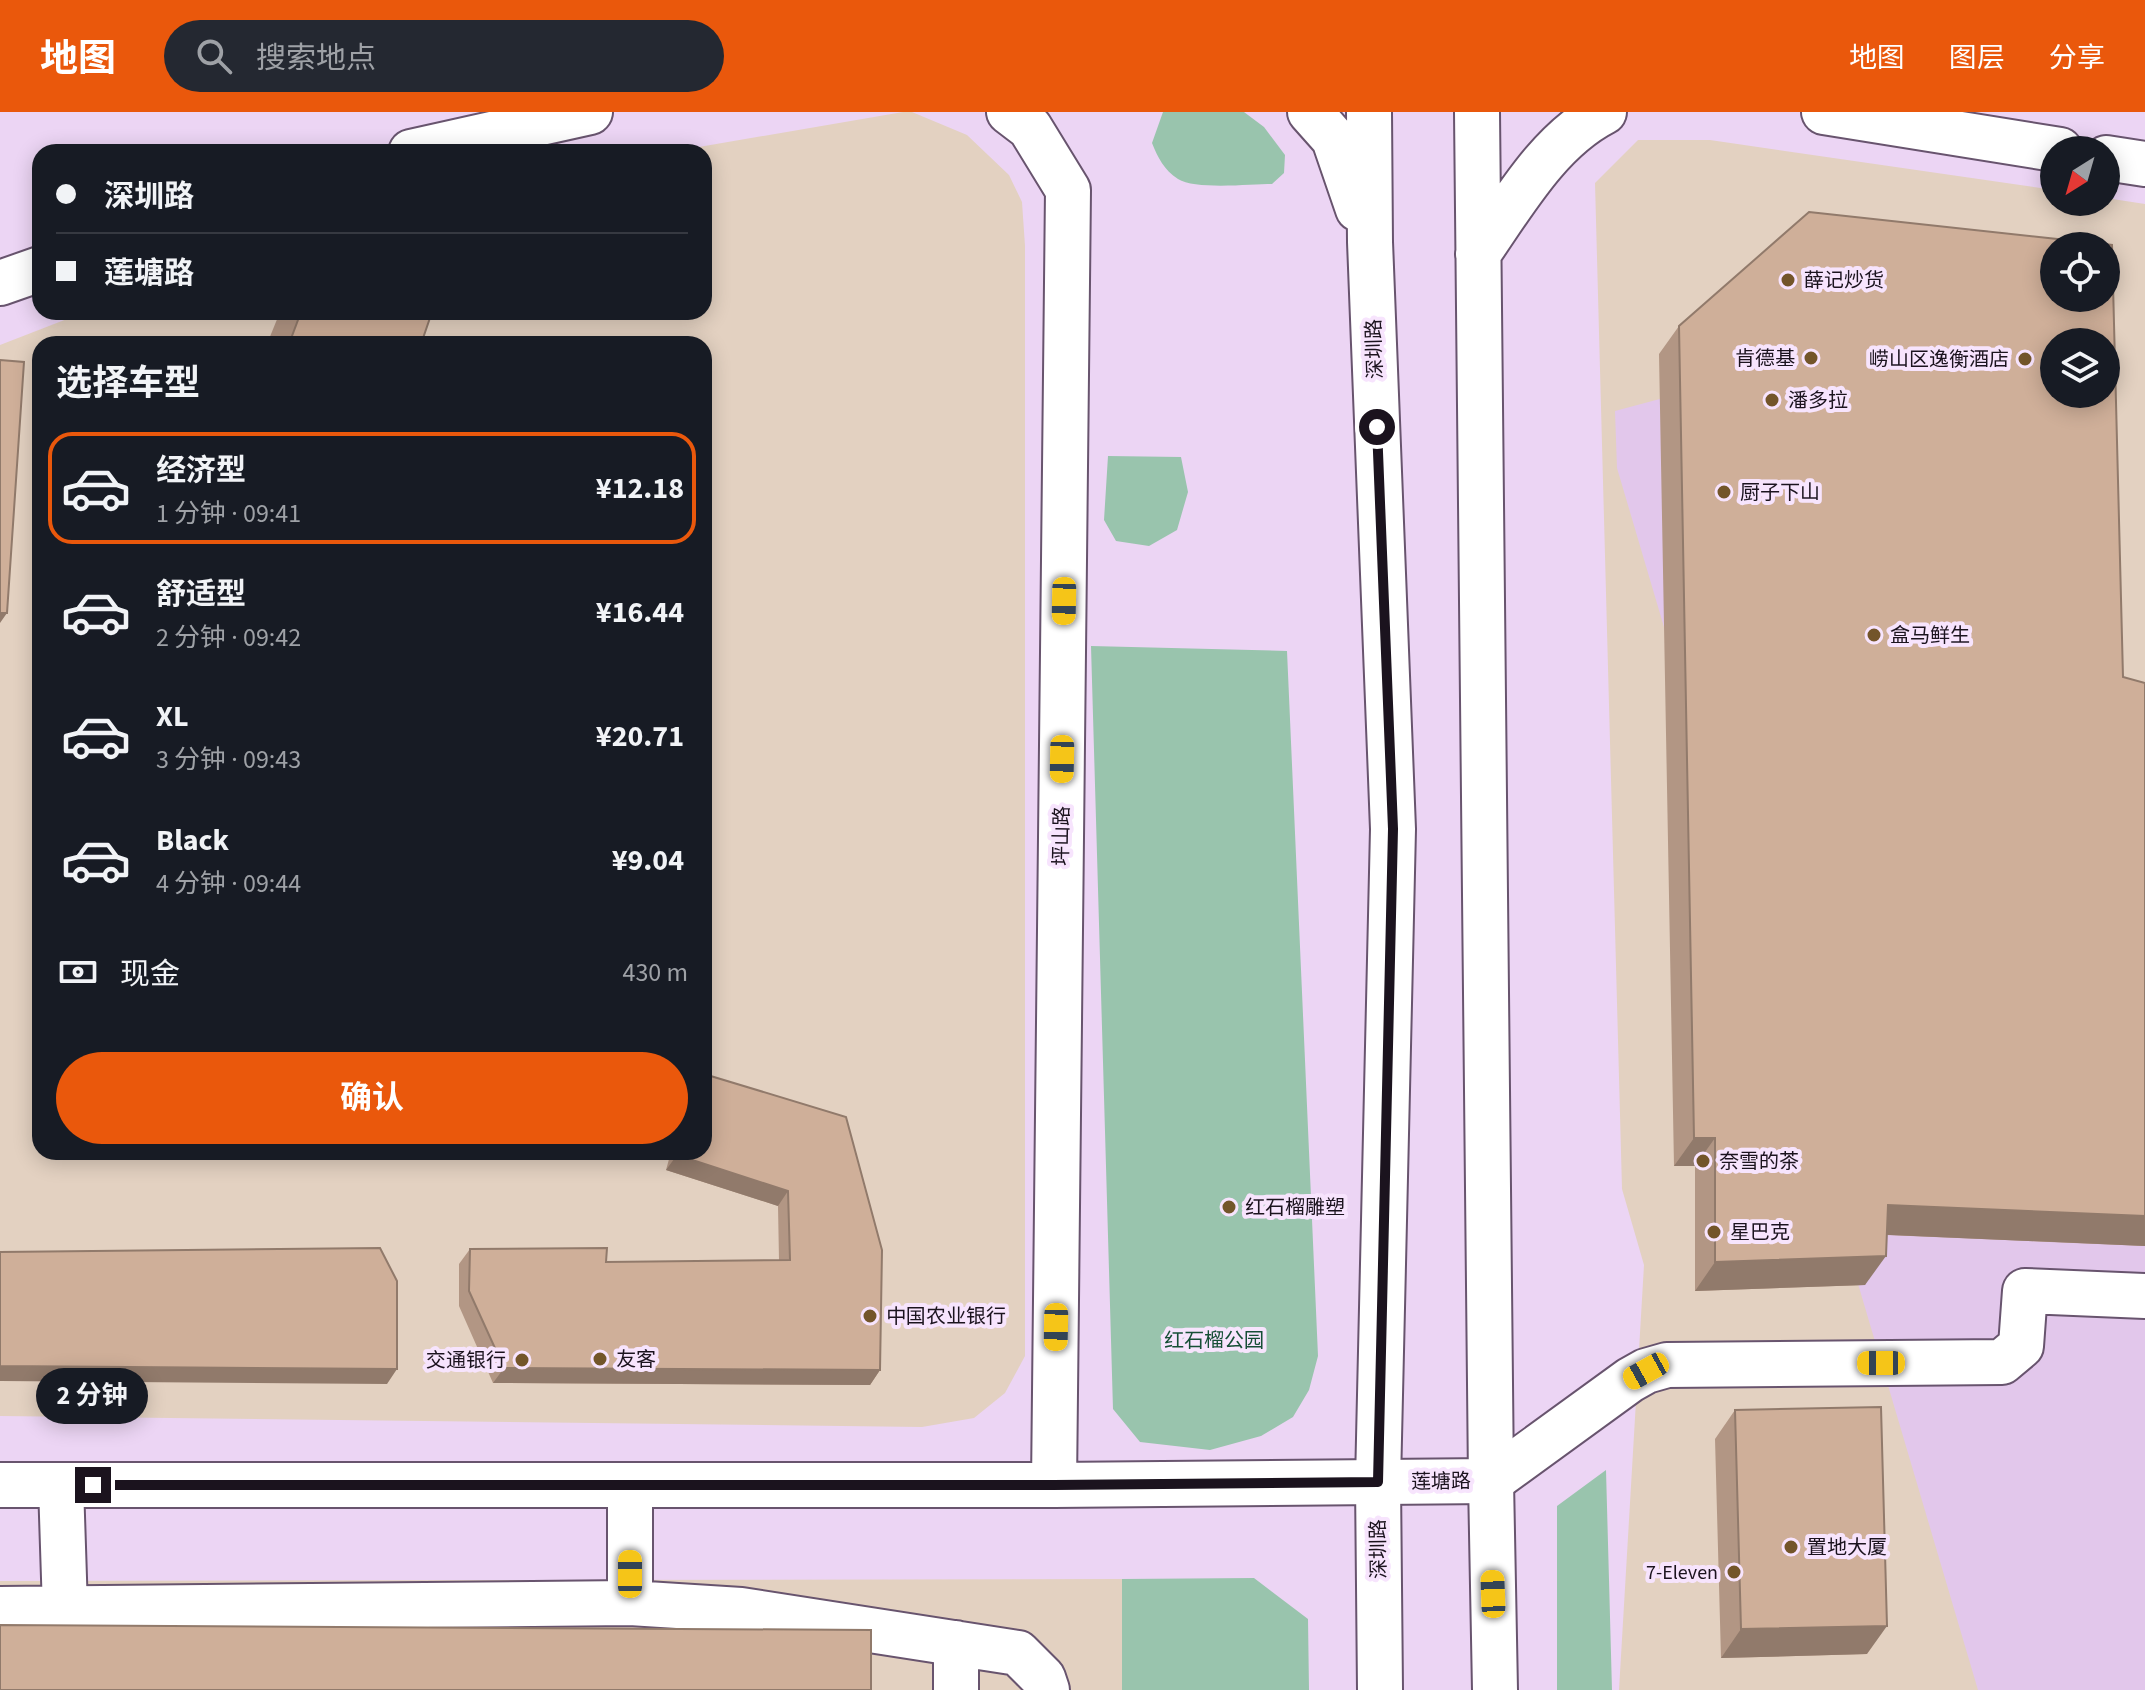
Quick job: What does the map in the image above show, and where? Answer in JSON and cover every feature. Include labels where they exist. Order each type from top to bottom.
[{"type":"main road","points":[[447,144],[590,112]]},
{"type":"main road","name":"坪山路","points":[[1009,112],[1030,128],[1068,190],[1054,1485]]},
{"type":"main road","points":[[1310,112],[1334,139],[1370,242]]},
{"type":"main road","name":"深圳路","points":[[1369,112],[1370,242],[1393,829],[1378,1482],[1380,1690]]},
{"type":"main road","points":[[1477,112],[1495,1690]]},
{"type":"main road","points":[[1478,254],[1538,168],[1589,120],[1604,112]]},
{"type":"main road","points":[[1824,112],[2040,147]]},
{"type":"main road","points":[[2120,160],[2145,164]]},
{"type":"main road","points":[[0,283],[32,272]]},
{"type":"main road","points":[[1491,1481],[1630,1380],[1667,1365],[2002,1362],[2021,1346],[2025,1291],[2145,1296]]},
{"type":"main road","name":"莲塘路","points":[[0,1485],[1054,1485],[1491,1481]]},
{"type":"main road","points":[[61,1485],[65,1609]]},
{"type":"main road","points":[[630,1485],[630,1603]]},
{"type":"main road","points":[[0,1609],[630,1603],[741,1610],[1018,1653],[1043,1678],[1047,1690]]},
{"type":"main road","points":[[956,1643],[956,1690]]},
{"type":"shaded area","points":[[912,112],[967,135],[1009,175],[1022,202],[1025,246],[1025,1356],[1005,1393],[974,1418],[922,1427],[0,1416],[0,345],[64,320],[712,320],[712,145]]},
{"type":"shaded area","points":[[1638,140],[1710,140],[2040,188],[2040,216],[2120,216],[2120,200],[2145,204],[2145,1690],[1619,1690],[1644,1265],[1622,1189],[1595,183]]},
{"type":"shaded area","points":[[1842,350],[2145,1015],[2145,1690],[1978,1690],[1617,468],[1615,411]]},
{"type":"shaded area","points":[[1122,1579],[1122,1690],[0,1690],[0,1581]]},
{"type":"green space","points":[[1163,112],[1244,112],[1264,127],[1285,155],[1284,173],[1272,184],[1209,185],[1178,179],[1162,163],[1152,143]]},
{"type":"green space","points":[[1108,456],[1181,457],[1188,492],[1177,530],[1149,546],[1116,541],[1104,520]]},
{"type":"green space","name":"红石榴公园","points":[[1091,646],[1287,651],[1318,1356],[1309,1390],[1293,1417],[1261,1436],[1210,1450],[1140,1442],[1113,1409]]},
{"type":"green space","points":[[1606,1470],[1612,1690],[1557,1690],[1557,1506]]},
{"type":"green space","points":[[1254,1578],[1308,1619],[1309,1690],[1122,1690],[1122,1579]]},
{"type":"building","points":[[1809,212],[2040,237],[2040,312],[2114,312],[2114,328],[2040,328],[2040,408],[2116,408],[2123,677],[2145,683],[2145,1216],[1888,1205],[1886,1256],[1715,1262],[1715,1138],[1694,1138],[1679,326]]},
{"type":"building","points":[[298,320],[429,320],[424,336],[292,336]]},
{"type":"building","points":[[0,360],[24,362],[7,613],[0,613]]},
{"type":"building","points":[[712,1076],[846,1117],[882,1250],[880,1370],[504,1368],[469,1291],[470,1249],[607,1248],[606,1262],[790,1260],[788,1191],[692,1160],[712,1160]]},
{"type":"building","points":[[380,1248],[397,1281],[397,1369],[0,1366],[0,1252]]},
{"type":"building","name":"置地大厦","points":[[1881,1407],[1887,1626],[1741,1629],[1735,1410]]},
{"type":"building","points":[[0,1625],[871,1630],[871,1690],[0,1690]]},
{"type":"place","name":"薛记炒货","points":[[1788,280]]},
{"type":"place","name":"肯德基","points":[[1811,358]]},
{"type":"place","name":"崂山区逸衡酒店","points":[[2025,359]]},
{"type":"place","name":"潘多拉","points":[[1772,400]]},
{"type":"place","name":"厨子下山","points":[[1724,492]]},
{"type":"place","name":"盒马鲜生","points":[[1874,635]]},
{"type":"place","name":"奈雪的茶","points":[[1703,1161]]},
{"type":"place","name":"红石榴雕塑","points":[[1229,1207]]},
{"type":"place","name":"星巴克","points":[[1714,1232]]},
{"type":"place","name":"中国农业银行","points":[[870,1316]]},
{"type":"place","name":"友客","points":[[600,1359]]},
{"type":"place","name":"交通银行","points":[[522,1360]]},
{"type":"place","name":"置地大厦","points":[[1791,1547]]},
{"type":"place","name":"7-Eleven","points":[[1734,1572]]},
{"type":"route","points":[[93,1485],[1378,1482],[1393,829],[1377,427]]}]
